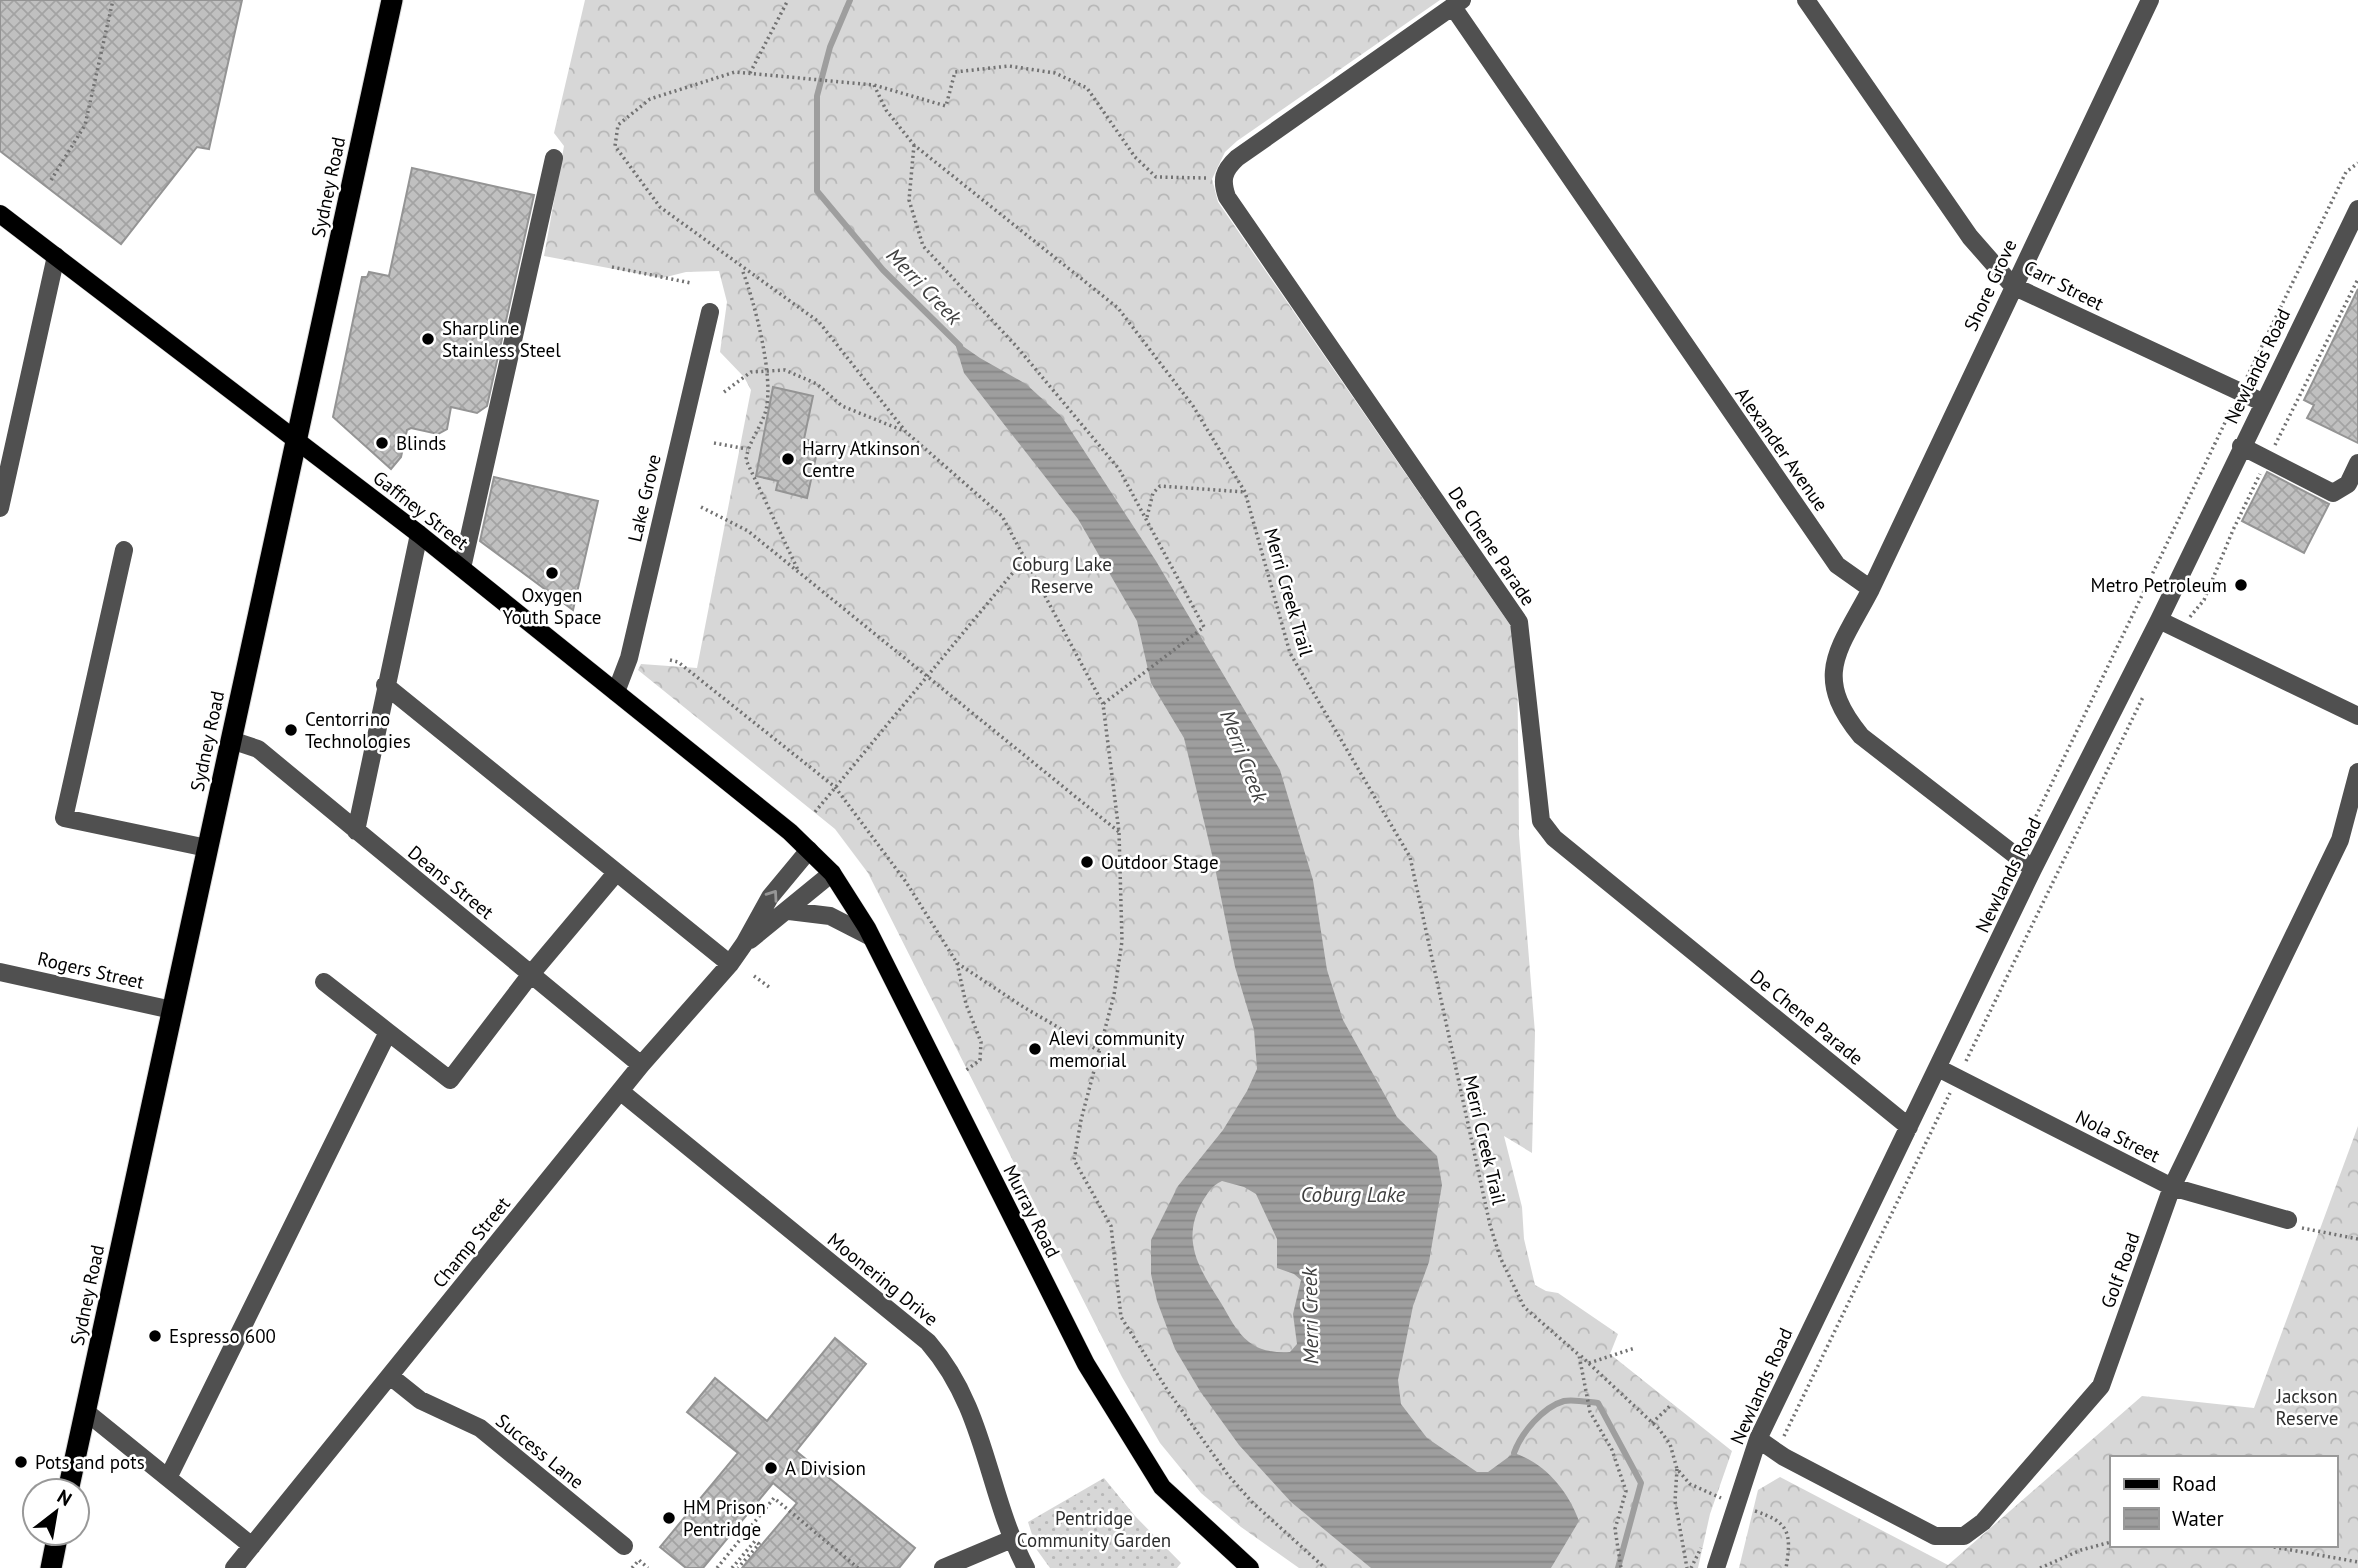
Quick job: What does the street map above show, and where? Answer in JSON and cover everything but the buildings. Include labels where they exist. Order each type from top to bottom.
[{"type":"highway","name":"Sydney Road","points":[[71,1477],[392,0]]},
{"type":"highway","points":[[51,1568],[55,1547]]},
{"type":"main road","name":"Gaffney Street","points":[[0,214],[419,534],[809,850]]},
{"type":"main road","name":"Murray Road","points":[[809,850],[832,873],[871,937],[1086,1364],[1162,1487],[1239,1565]]},
{"type":"street","name":"Carr Street","points":[[1806,0],[1970,237],[2013,286],[2262,401]]},
{"type":"street","name":"Shore Grove","points":[[1871,589],[2150,0]]},
{"type":"street","points":[[1222,181],[1227,166],[1237,158],[1457,3]]},
{"type":"street","name":"Alexander Avenue","points":[[1457,3],[1837,565],[1871,589]]},
{"type":"street","points":[[462,568],[554,158]]},
{"type":"street","name":"De Chene Parade","points":[[1222,181],[1227,197],[1519,622],[1541,821],[1554,838],[1909,1128]]},
{"type":"street","name":"Newlands Road","points":[[1716,1568],[1758,1439],[2033,869],[2159,620],[2262,401],[2358,209]]},
{"type":"street","points":[[0,508],[56,256]]},
{"type":"street","name":"Lake Grove","points":[[616,692],[629,658],[710,312]]},
{"type":"street","points":[[2241,446],[2333,492],[2348,484],[2358,463]]},
{"type":"street","points":[[356,831],[419,534]]},
{"type":"street","points":[[124,550],[64,818],[207,848]]},
{"type":"street","points":[[1871,589],[1835,660],[1831,677],[1844,715],[1861,736],[2033,869]]},
{"type":"street","points":[[2159,620],[2358,716]]},
{"type":"street","points":[[385,685],[730,964]]},
{"type":"street","name":"Deans Street","points":[[231,740],[258,749],[641,1065]]},
{"type":"street","name":"Golf Road","points":[[1758,1439],[1776,1452],[1934,1536],[1964,1536],[1983,1522],[2101,1386],[2172,1186],[2340,839],[2358,772]]},
{"type":"street","name":"Champ Street","points":[[234,1568],[641,1065],[730,964],[770,897],[809,850]]},
{"type":"street","points":[[324,982],[450,1080],[531,974],[616,873]]},
{"type":"street","name":"Champ Street","points":[[744,944],[789,911],[832,873]]},
{"type":"street","points":[[789,911],[830,916],[871,937]]},
{"type":"street","name":"Rogers Street","points":[[0,972],[172,1010]]},
{"type":"street","points":[[168,1478],[388,1032]]},
{"type":"street","name":"Nola Street","points":[[1937,1068],[2172,1186],[2288,1220]]},
{"type":"street","name":"Moonering Drive","points":[[620,1091],[936,1352],[958,1382],[970,1406],[1012,1539],[1026,1568]]},
{"type":"street","name":"Success Lane","points":[[390,1376],[420,1400],[480,1428],[624,1546]]},
{"type":"street","points":[[85,1411],[252,1546]]},
{"type":"street","points":[[943,1568],[1012,1539]]},
{"type":"path","points":[[51,180],[85,125],[113,0]]},
{"type":"path","points":[[750,73],[788,0]]},
{"type":"path","points":[[1222,181],[1156,177],[1135,157],[1087,88],[1055,73],[1009,66],[955,72],[946,106],[874,85],[735,72],[650,99],[618,125],[615,146],[660,207],[742,269],[819,322],[905,432],[1002,516],[1103,704],[1119,832],[1122,941],[1114,995],[1081,1120],[1074,1160],[1111,1226],[1121,1317],[1168,1391],[1228,1475],[1252,1502],[1325,1568]]},
{"type":"path","name":"Merri Creek Trail","points":[[874,85],[886,110],[915,145],[1118,308],[1193,406],[1245,492],[1290,653],[1410,856],[1448,1041],[1500,1257],[1524,1307],[1589,1363],[1652,1423],[1670,1444],[1677,1469],[1675,1501],[1689,1568]]},
{"type":"path","points":[[915,145],[909,200],[923,246],[1017,347],[1119,468],[1204,627],[1103,704]]},
{"type":"path","points":[[612,267],[691,283]]},
{"type":"path","points":[[742,269],[757,314],[765,371],[766,410],[747,449],[746,460],[799,572]]},
{"type":"path","points":[[2176,629],[2182,628],[2204,600],[2233,530],[2358,279]]},
{"type":"path","points":[[724,392],[751,372],[785,370],[817,384],[842,406],[905,432]]},
{"type":"path","points":[[714,443],[747,449]]},
{"type":"path","points":[[1147,517],[1153,493],[1160,486],[1245,492]]},
{"type":"path","points":[[701,507],[748,531],[1119,832]]},
{"type":"path","points":[[815,812],[1025,558]]},
{"type":"path","points":[[670,660],[678,662],[729,701],[835,787],[906,882],[957,963],[966,1004],[981,1042],[980,1060],[965,1072]]},
{"type":"path","points":[[1776,1452],[2146,691]]},
{"type":"path","points":[[957,963],[1025,1008],[1101,1052]]},
{"type":"path","points":[[754,976],[769,987]]},
{"type":"path","points":[[2288,1220],[2325,1234],[2358,1239]]},
{"type":"path","points":[[1589,1363],[1635,1348]]},
{"type":"path","points":[[1579,1355],[1591,1412],[1612,1450],[1626,1491],[1615,1529],[1621,1568]]},
{"type":"path","points":[[1652,1423],[1672,1404]]},
{"type":"path","points":[[718,1567],[774,1498],[859,1568]]},
{"type":"path","points":[[1748,1521],[1752,1510]]},
{"type":"path","points":[[732,1568],[755,1541],[759,1544],[738,1568]]},
{"type":"path","points":[[2040,1568],[2081,1550],[2110,1542]]},
{"type":"path","points":[[1689,1568],[1702,1546]]},
{"type":"path","points":[[2274,1547],[2358,1562]]},
{"type":"path","points":[[632,1568],[639,1560],[648,1568]]},
{"type":"green space","name":"Coburg Lake Reserve","points":[[585,0],[1440,0],[1237,141],[1225,152],[1212,179],[1218,202],[1517,635],[1519,835],[1535,1033],[1532,1153],[1504,1136],[1522,1207],[1524,1239],[1535,1285],[1558,1293],[1618,1334],[1610,1354],[1732,1451],[1710,1514],[1698,1568],[1299,1568],[1241,1527],[1201,1493],[1160,1443],[1122,1377],[868,873],[835,829],[638,670],[641,664],[697,668],[751,390],[744,377],[720,352],[727,302],[719,271],[686,272],[662,278],[544,256],[564,146],[554,133]]},
{"type":"green space","name":"Jackson Reserve","points":[[2358,1126],[2358,1568],[1739,1568],[1758,1490],[1780,1477],[1948,1565],[2142,1396],[2254,1408]]},
{"type":"green space","name":"Pentridge Community Garden","points":[[1104,1478],[1135,1516],[1181,1563],[1177,1568],[1050,1568],[1037,1550],[1028,1522]]},
{"type":"water","name":"Coburg Lake","points":[[954,340],[1026,384],[1062,417],[1156,561],[1280,770],[1313,880],[1327,970],[1343,1020],[1397,1117],[1437,1156],[1442,1185],[1429,1262],[1413,1306],[1398,1380],[1401,1404],[1427,1438],[1477,1472],[1488,1472],[1514,1453],[1546,1471],[1569,1499],[1579,1521],[1551,1568],[1371,1568],[1291,1502],[1239,1445],[1200,1391],[1175,1349],[1157,1301],[1151,1274],[1151,1240],[1178,1186],[1223,1130],[1247,1091],[1257,1069],[1254,1030],[1235,967],[1214,863],[1184,738],[1151,683],[1137,621],[1078,519],[964,373]],"holes":[[[1222,1181],[1244,1187],[1256,1194],[1277,1239],[1277,1268],[1294,1274],[1301,1280],[1293,1314],[1297,1344],[1290,1352],[1263,1349],[1244,1338],[1206,1279],[1196,1255],[1193,1243],[1195,1218],[1207,1194]]]},
{"type":"waterway","name":"Merri Creek","points":[[850,0],[830,47],[817,96],[817,191],[883,270],[960,346]]},
{"type":"waterway","points":[[1514,1453],[1534,1422],[1556,1404],[1572,1400],[1598,1403],[1641,1483],[1618,1568]]},
{"type":"tram line","points":[[65,1477],[387,0]]},
{"type":"tram line","points":[[76,1477],[298,455]]},
{"type":"tram line","points":[[45,1568],[50,1547]]},
{"type":"place","name":"Sharpline Stainless Steel","points":[[428,339]]},
{"type":"place","name":"Blinds","points":[[382,443]]},
{"type":"place","name":"Harry Atkinson Centre","points":[[788,459]]},
{"type":"place","name":"Oxygen Youth Space","points":[[552,573]]},
{"type":"place","name":"Metro Petroleum","points":[[2241,585]]},
{"type":"place","name":"Centorrino Technologies","points":[[291,730]]},
{"type":"place","name":"Outdoor Stage","points":[[1087,862]]},
{"type":"place","name":"Alevi community memorial","points":[[1035,1049]]},
{"type":"place","name":"Espresso 600","points":[[155,1336]]},
{"type":"place","name":"Pots and pots","points":[[21,1462]]},
{"type":"place","name":"A Division","points":[[771,1468]]},
{"type":"place","name":"HM Prison Pentridge","points":[[669,1518]]}]
